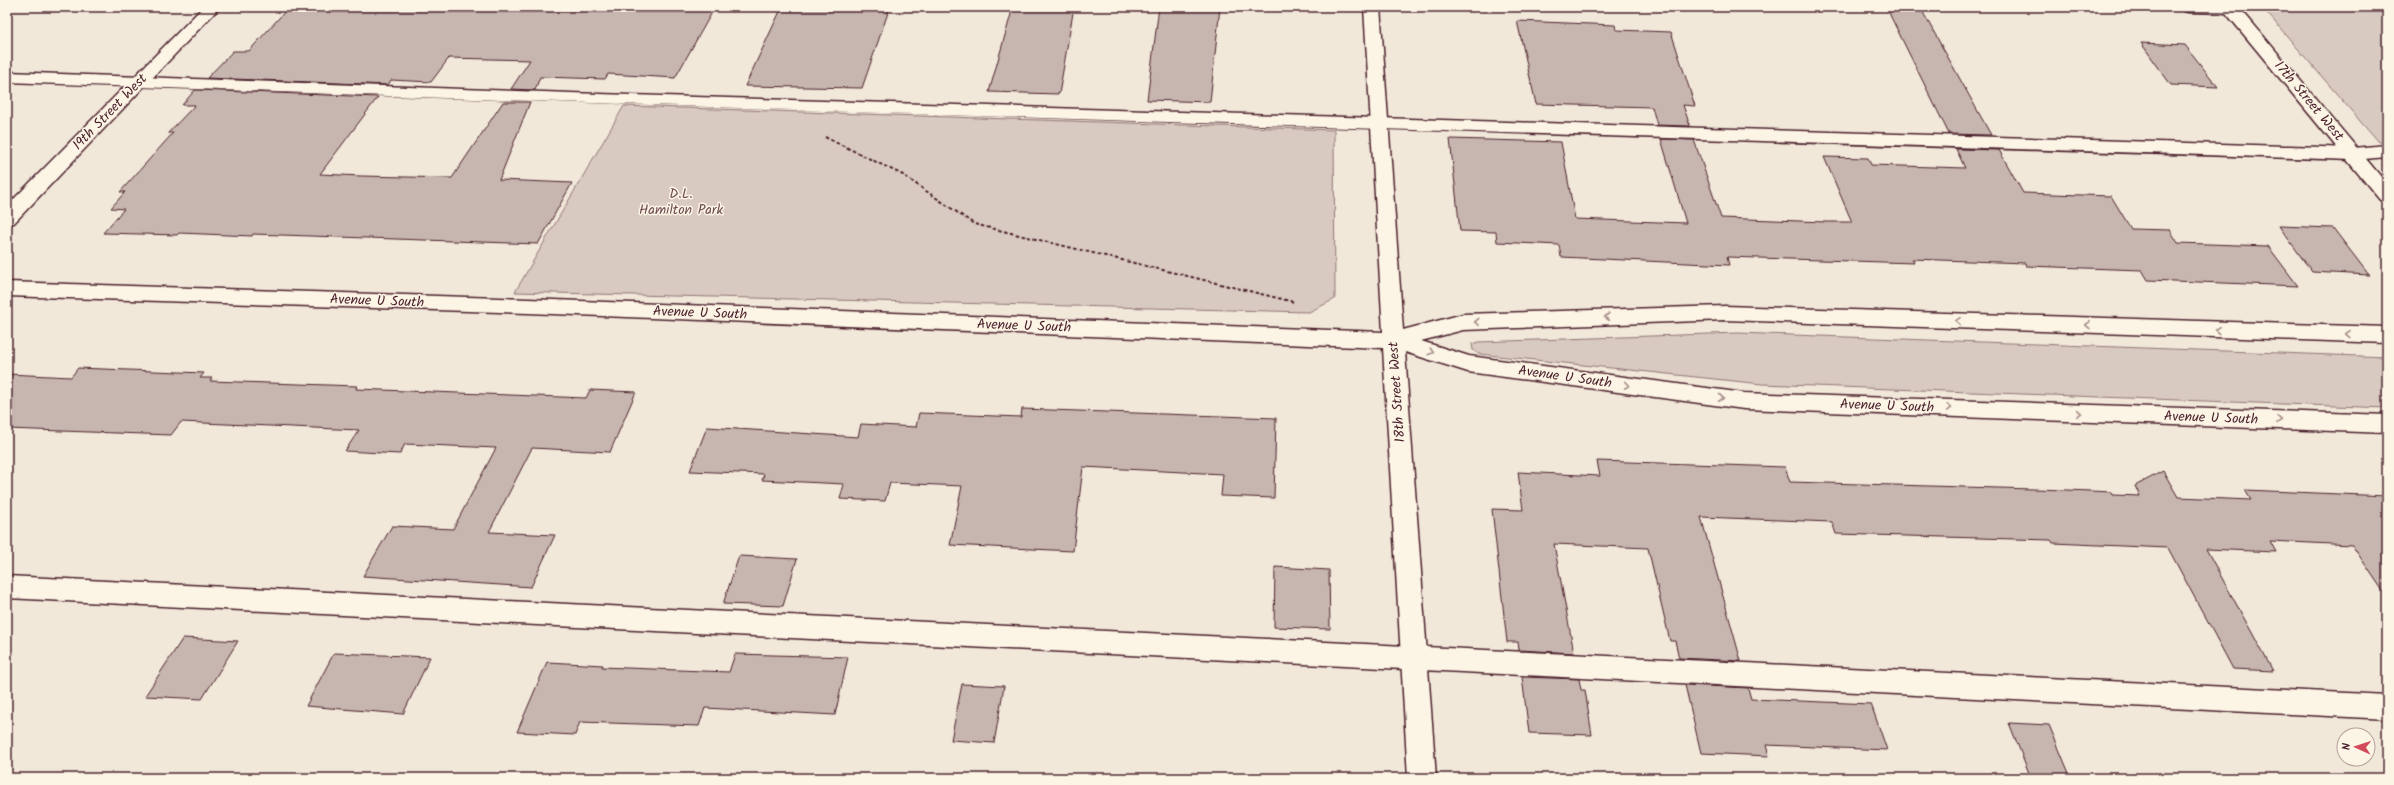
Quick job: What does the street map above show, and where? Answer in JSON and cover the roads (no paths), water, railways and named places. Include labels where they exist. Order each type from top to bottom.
[{"type":"street","name":"19th Street West","points":[[7,218],[212,7]]},
{"type":"street","name":"18th Street West","points":[[1372,7],[1422,778]]},
{"type":"street","points":[[2188,7],[2230,8]]},
{"type":"street","name":"17th Street West","points":[[2230,8],[2387,196]]},
{"type":"street","points":[[7,77],[598,99],[1379,122],[2353,154],[2387,151]]},
{"type":"street","name":"Avenue U South","points":[[7,289],[544,306],[1323,339],[1394,340],[1464,322],[1725,313],[2387,335]]},
{"type":"street","name":"Avenue U South","points":[[1394,340],[1468,364],[1744,401],[2387,424]]},
{"type":"street","points":[[7,587],[2387,707]]},
{"type":"park label","name":"D.L. Hamilton Park","points":[[681,202]]}]
